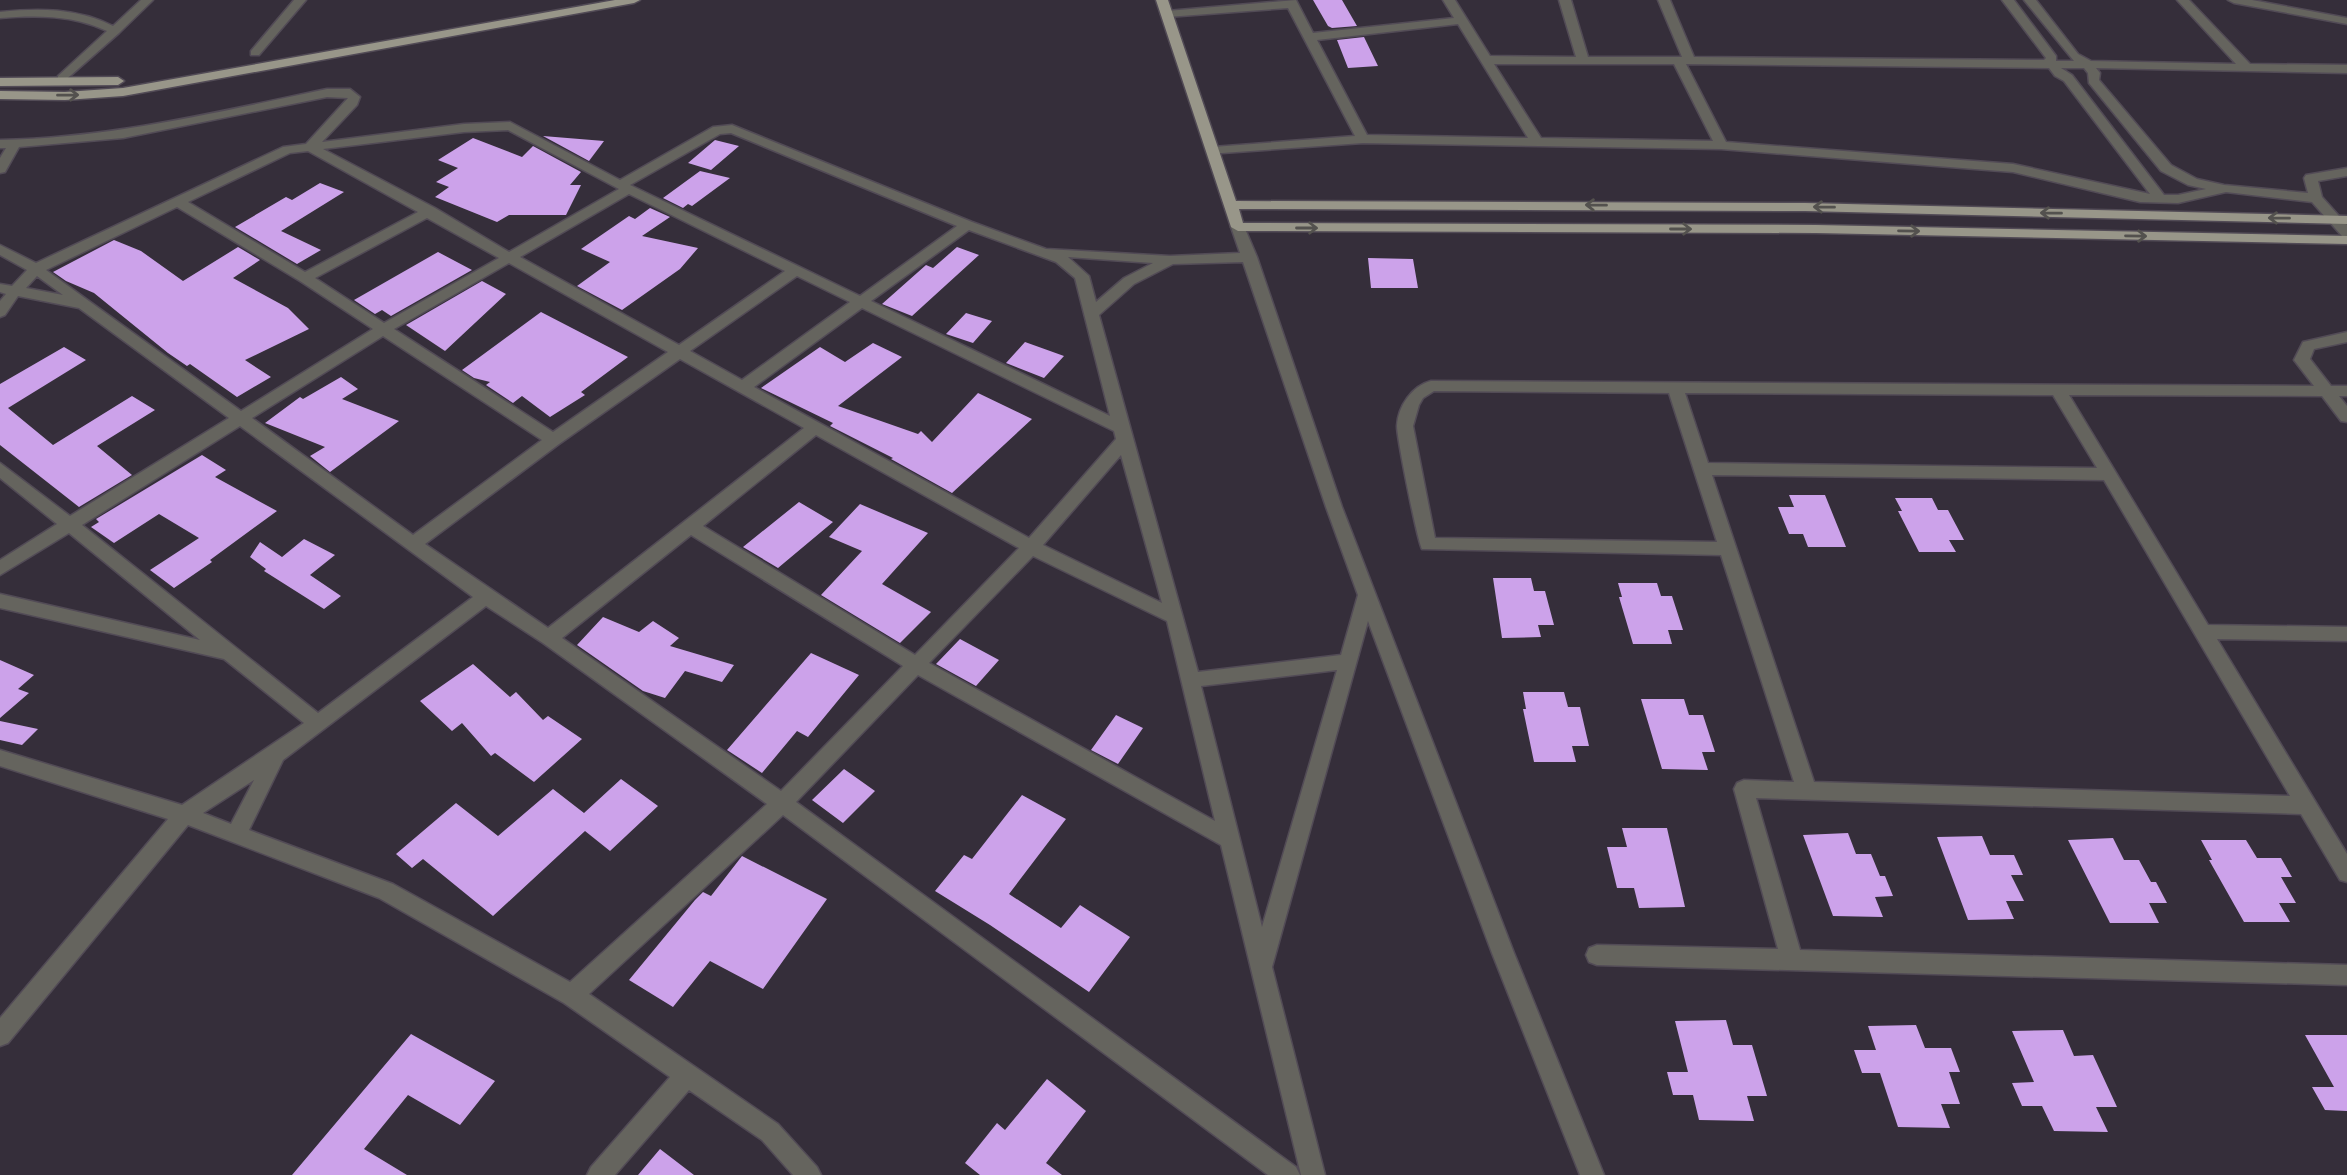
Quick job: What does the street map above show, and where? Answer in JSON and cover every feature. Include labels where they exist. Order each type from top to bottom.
[{"type":"main road","points":[[0,82],[122,81],[576,0]]},
{"type":"main road","points":[[0,95],[124,92],[634,0]]},
{"type":"main road","points":[[1162,0],[1238,228],[1816,229],[2347,240]]},
{"type":"main road","points":[[1231,205],[1778,207],[2341,220]]},
{"type":"street","points":[[62,79],[147,0]]},
{"type":"street","points":[[255,53],[300,0]]},
{"type":"street","points":[[1449,0],[1537,142]]},
{"type":"street","points":[[1565,0],[1583,61]]},
{"type":"street","points":[[1664,0],[1684,61],[1721,145]]},
{"type":"street","points":[[2008,0],[2052,58],[2052,65],[2068,78],[2160,199]]},
{"type":"street","points":[[2030,0],[2074,56],[2088,65],[2094,73],[2093,79],[2166,168],[2193,182],[2316,198]]},
{"type":"street","points":[[2183,0],[2247,68]]},
{"type":"street","points":[[2234,0],[2347,21]]},
{"type":"street","points":[[1167,14],[1292,2],[1363,139]]},
{"type":"street","points":[[0,15],[41,12],[78,16],[96,20],[115,31]]},
{"type":"street","points":[[1310,37],[1463,20]]},
{"type":"street","points":[[1488,60],[2347,69]]},
{"type":"street","points":[[0,144],[15,145],[155,128],[327,93],[350,93],[354,97],[353,102],[310,146]]},
{"type":"street","points":[[0,312],[7,290],[36,269],[287,150],[464,128],[510,126],[624,187],[1123,434]]},
{"type":"street","points":[[0,568],[72,526],[384,330],[512,256],[717,130],[727,128],[967,225],[1061,259],[1082,276],[1175,617],[1313,1175]]},
{"type":"street","points":[[1213,150],[1363,139],[1721,145],[2013,168],[2140,198],[2178,199],[2226,188]]},
{"type":"street","points":[[0,169],[15,145]]},
{"type":"street","points":[[310,146],[1031,547],[1175,617]]},
{"type":"street","points":[[2347,173],[2311,178],[2316,198],[2341,220],[2347,233]]},
{"type":"street","points":[[176,201],[306,278],[553,440]]},
{"type":"street","points":[[306,278],[430,211]]},
{"type":"street","points":[[743,387],[967,225]]},
{"type":"street","points":[[1238,228],[1367,596],[1503,953],[1592,1175]]},
{"type":"street","points":[[0,249],[36,269],[486,597],[549,638],[782,803],[1288,1175]]},
{"type":"street","points":[[1041,251],[1170,260],[1250,257]]},
{"type":"street","points":[[1092,313],[1129,281],[1170,260]]},
{"type":"street","points":[[414,542],[553,440],[796,270]]},
{"type":"street","points":[[7,290],[84,304]]},
{"type":"street","points":[[2347,337],[2308,345],[2302,360],[2347,417]]},
{"type":"street","points":[[1728,549],[1428,544],[1405,433],[1410,405],[1423,390],[1431,386],[2347,391]]},
{"type":"street","points":[[1676,389],[1806,789]]},
{"type":"street","points":[[2059,391],[2347,873]]},
{"type":"street","points":[[549,638],[816,427]]},
{"type":"street","points":[[572,995],[782,803],[1031,547],[1123,434]]},
{"type":"street","points":[[0,469],[316,723]]},
{"type":"street","points":[[1702,469],[2109,474]]},
{"type":"street","points":[[692,527],[916,665],[1229,839]]},
{"type":"street","points":[[1261,969],[1367,596]]},
{"type":"street","points":[[0,1035],[184,815],[277,754],[486,597]]},
{"type":"street","points":[[0,601],[227,653]]},
{"type":"street","points":[[2201,632],[2347,634]]},
{"type":"street","points":[[1191,680],[1349,661]]},
{"type":"street","points":[[236,835],[277,754]]},
{"type":"street","points":[[0,758],[184,815],[386,891],[572,995],[770,1132],[809,1175]]},
{"type":"street","points":[[1792,961],[1744,789],[2306,805]]},
{"type":"street","points":[[1597,954],[2347,975]]},
{"type":"street","points":[[599,1175],[686,1076]]},
{"type":"building","points":[[1313,0],[1342,0],[1357,26],[1328,26]]},
{"type":"building","points":[[1364,37],[1378,66],[1348,68],[1337,40]]},
{"type":"building","points":[[543,136],[604,141],[589,161]]},
{"type":"building","points":[[473,138],[522,157],[533,146],[581,172],[570,185],[581,185],[566,215],[509,215],[497,222],[435,197],[449,187],[436,182],[458,168],[438,160]]},
{"type":"building","points":[[715,140],[739,146],[711,170],[688,163]]},
{"type":"building","points":[[700,171],[730,178],[692,206],[688,204],[683,208],[663,198]]},
{"type":"building","points":[[320,183],[344,192],[281,231],[321,250],[297,264],[235,227],[286,197],[292,200]]},
{"type":"building","points":[[650,208],[670,217],[642,236],[698,248],[680,269],[622,310],[577,286],[610,262],[581,249],[629,216],[635,219]]},
{"type":"building","points":[[114,240],[141,251],[183,281],[238,247],[260,260],[233,278],[288,308],[309,329],[245,360],[271,377],[237,397],[190,364],[187,366],[168,353],[94,293],[53,272]]},
{"type":"building","points":[[957,247],[979,255],[912,316],[882,304],[926,265],[933,268]]},
{"type":"building","points":[[438,252],[472,270],[391,316],[382,310],[375,314],[354,300]]},
{"type":"building","points":[[1368,258],[1413,259],[1418,288],[1371,288]]},
{"type":"building","points":[[482,281],[506,294],[445,351],[406,325]]},
{"type":"building","points":[[541,312],[628,357],[581,392],[585,395],[550,417],[522,396],[513,403],[486,385],[490,382],[474,378],[462,370]]},
{"type":"building","points":[[966,313],[992,321],[973,343],[946,334]]},
{"type":"building","points":[[1025,342],[1064,356],[1044,378],[1006,363]]},
{"type":"building","points":[[873,343],[902,357],[838,406],[918,434],[921,431],[932,442],[978,393],[1032,419],[952,493],[891,459],[893,458],[830,426],[833,423],[761,388],[820,347],[845,362]]},
{"type":"building","points":[[64,347],[86,360],[8,408],[53,445],[132,396],[155,410],[97,446],[132,475],[79,507],[0,445],[0,384]]},
{"type":"building","points":[[341,377],[358,389],[342,399],[399,421],[330,472],[310,456],[325,447],[265,423],[300,397],[303,399]]},
{"type":"building","points":[[202,455],[226,470],[215,477],[277,511],[174,588],[150,570],[199,538],[159,514],[114,543],[91,527],[99,522],[96,519]]},
{"type":"building","points":[[1789,495],[1825,495],[1846,547],[1808,547],[1803,534],[1789,534],[1778,507],[1794,507]]},
{"type":"building","points":[[1895,498],[1932,498],[1938,510],[1948,510],[1964,540],[1949,540],[1956,552],[1919,552],[1898,511],[1902,511]]},
{"type":"building","points":[[799,502],[833,522],[778,568],[743,547]]},
{"type":"building","points":[[860,504],[928,533],[882,584],[931,612],[900,643],[821,595],[862,551],[829,537]]},
{"type":"building","points":[[304,539],[335,555],[310,575],[341,596],[324,609],[264,571],[266,569],[250,557],[260,542],[282,557]]},
{"type":"building","points":[[1493,578],[1531,578],[1534,591],[1545,591],[1554,625],[1538,625],[1541,637],[1502,638]]},
{"type":"building","points":[[1618,583],[1657,583],[1661,596],[1672,596],[1683,630],[1668,630],[1672,644],[1633,644],[1619,597],[1622,597]]},
{"type":"building","points":[[603,617],[639,632],[653,621],[679,638],[670,646],[734,665],[722,682],[685,671],[665,698],[643,691],[577,645]]},
{"type":"building","points":[[960,639],[999,660],[976,686],[936,664]]},
{"type":"building","points":[[811,653],[859,675],[808,737],[797,731],[762,773],[727,750]]},
{"type":"building","points":[[0,660],[34,675],[18,689],[29,693],[0,718]]},
{"type":"building","points":[[473,664],[510,697],[516,692],[543,720],[548,716],[582,739],[534,782],[495,753],[491,756],[462,723],[452,731],[420,701]]},
{"type":"building","points":[[1523,692],[1564,692],[1568,707],[1580,707],[1589,746],[1572,746],[1576,762],[1534,762],[1523,709],[1526,709]]},
{"type":"building","points":[[1641,699],[1684,699],[1689,715],[1703,715],[1715,752],[1702,752],[1708,770],[1662,769]]},
{"type":"building","points":[[1116,715],[1143,728],[1118,764],[1091,750]]},
{"type":"building","points":[[0,721],[38,729],[22,745],[0,740]]},
{"type":"building","points":[[844,769],[875,791],[843,823],[812,800]]},
{"type":"building","points":[[621,779],[658,806],[610,851],[585,831],[493,916],[423,859],[412,868],[396,854],[456,803],[498,836],[553,789],[584,813]]},
{"type":"building","points":[[1022,795],[1066,819],[1009,894],[1061,928],[1080,905],[1130,937],[1089,992],[935,891],[964,855],[972,859]]},
{"type":"building","points":[[1622,828],[1667,828],[1685,907],[1639,908],[1634,888],[1617,888],[1607,847],[1627,847]]},
{"type":"building","points":[[1848,833],[1856,854],[1871,854],[1880,876],[1885,876],[1893,896],[1875,897],[1883,917],[1833,916],[1803,835]]},
{"type":"building","points":[[1982,836],[1990,855],[2014,855],[2023,875],[2011,875],[2024,901],[2006,901],[2014,919],[1968,920],[1937,837]]},
{"type":"building","points":[[2113,838],[2124,860],[2139,860],[2151,882],[2156,882],[2167,903],[2149,903],[2159,923],[2110,923],[2068,840]]},
{"type":"building","points":[[2201,840],[2246,840],[2257,858],[2281,858],[2292,877],[2281,877],[2296,903],[2279,903],[2290,922],[2244,922],[2209,860],[2212,860]]},
{"type":"building","points":[[742,856],[827,899],[763,989],[710,961],[673,1007],[629,980],[695,900],[703,892],[711,896]]},
{"type":"building","points":[[1726,1020],[1733,1045],[1752,1045],[1767,1096],[1747,1096],[1754,1121],[1699,1120],[1693,1095],[1673,1095],[1667,1072],[1688,1072],[1675,1021]]},
{"type":"building","points":[[1916,1025],[1925,1048],[1951,1048],[1960,1072],[1949,1072],[1960,1104],[1941,1104],[1950,1128],[1898,1127],[1880,1073],[1862,1073],[1854,1050],[1876,1050],[1868,1026]]},
{"type":"building","points":[[2063,1030],[2074,1056],[2093,1055],[2117,1107],[2096,1107],[2108,1132],[2054,1131],[2042,1106],[2022,1106],[2012,1083],[2034,1082],[2012,1031]]},
{"type":"building","points":[[411,1034],[495,1081],[460,1125],[408,1095],[364,1149],[407,1175],[292,1175]]},
{"type":"building","points":[[2305,1035],[2347,1035],[2347,1111],[2325,1110],[2312,1087],[2334,1087]]},
{"type":"building","points":[[1047,1079],[1086,1111],[1046,1163],[1062,1175],[980,1175],[965,1163],[997,1123],[1005,1130]]},
{"type":"building","points":[[660,1149],[694,1175],[638,1175]]}]
